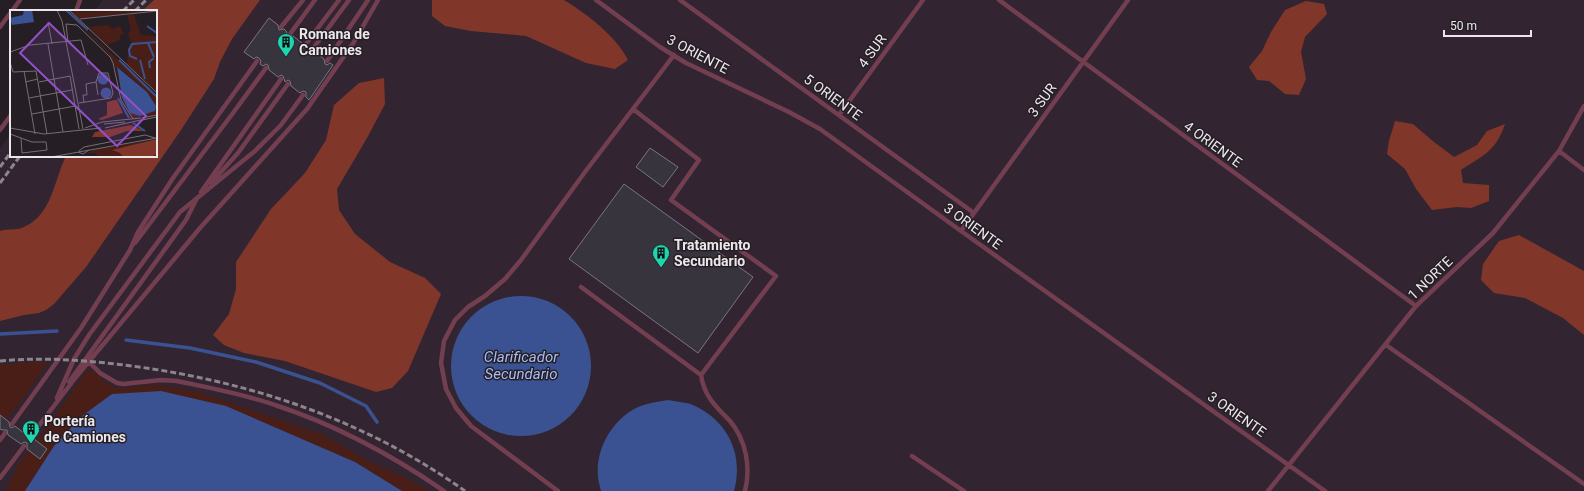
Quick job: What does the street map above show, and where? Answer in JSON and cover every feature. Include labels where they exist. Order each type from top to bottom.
[{"type":"lane","points":[[12,10],[20,0]]},
{"type":"lane","points":[[76,10],[80,0]]},
{"type":"lane","points":[[281,27],[303,0]]},
{"type":"lane","points":[[290,34],[315,0]]},
{"type":"lane","points":[[305,45],[339,0]]},
{"type":"lane","points":[[312,50],[349,0]]},
{"type":"lane","points":[[327,61],[368,0]]},
{"type":"lane","points":[[30,436],[54,404],[226,198],[307,109],[354,42],[378,0]]},
{"type":"lane","name":"3 ORIENTE","points":[[596,0],[660,47],[686,63],[789,112],[820,130],[1325,491]]},
{"type":"lane","name":"5 ORIENTE","points":[[681,0],[974,212]]},
{"type":"lane","name":"4 SUR","points":[[839,115],[923,0]]},
{"type":"lane","name":"4 ORIENTE","points":[[999,0],[1416,306]]},
{"type":"lane","name":"3 SUR","points":[[961,232],[1128,0]]},
{"type":"lane","points":[[0,27],[10,13]]},
{"type":"lane","points":[[558,491],[471,426],[456,408],[446,389],[441,363],[444,341],[455,320],[468,307],[486,296],[505,279],[521,260],[674,55]]},
{"type":"lane","points":[[130,250],[138,232],[173,178],[257,61]]},
{"type":"lane","points":[[12,424],[81,328],[130,250],[266,68]]},
{"type":"lane","points":[[54,404],[79,366],[186,220],[197,198],[281,79]]},
{"type":"lane","points":[[197,198],[238,153],[288,84]]},
{"type":"lane","points":[[54,404],[74,359],[89,335],[180,212],[241,163],[268,138],[281,125],[303,95]]},
{"type":"lane","name":"1 NORTE","points":[[1269,489],[1416,306],[1493,233],[1559,151],[1584,106]]},
{"type":"lane","points":[[633,109],[699,160],[671,200],[776,276],[701,375],[702,384],[708,398],[731,423],[743,443],[747,458],[748,480],[745,491]]},
{"type":"lane","points":[[0,130],[10,115]]},
{"type":"lane","points":[[1559,151],[1584,170]]},
{"type":"lane","points":[[581,287],[701,375]]},
{"type":"lane","points":[[1386,345],[1584,484]]},
{"type":"lane","points":[[89,362],[100,374],[116,383],[123,384],[161,380],[177,381],[237,394],[288,410],[343,432],[410,468],[444,491]]},
{"type":"lane","points":[[0,440],[5,433]]},
{"type":"lane","points":[[0,478],[24,446]]},
{"type":"lane","points":[[912,456],[964,491]]},
{"type":"lane","points":[[1269,489],[1276,491]]},
{"type":"shaded area","points":[[102,0],[1584,0],[1584,491],[0,491],[0,149],[10,134],[10,157],[157,157],[157,10],[96,10]]},
{"type":"shaded area","points":[[154,0],[260,0],[232,39],[220,62],[214,79],[181,130],[86,267],[54,304],[46,310],[39,313],[0,321],[0,231],[24,227],[41,214],[51,196],[66,157],[157,157],[157,10],[143,10]]},
{"type":"shaded area","points":[[432,0],[564,0],[582,12],[609,34],[623,51],[628,60],[615,69],[586,63],[526,36],[471,31],[445,26],[432,16]]},
{"type":"shaded area","points":[[1306,1],[1324,4],[1327,14],[1305,37],[1301,52],[1306,79],[1299,95],[1285,94],[1269,81],[1257,80],[1249,67],[1262,51],[1271,32],[1285,10]]},
{"type":"shaded area","points":[[384,78],[385,104],[337,189],[339,210],[355,234],[390,262],[425,278],[441,294],[408,371],[392,388],[376,392],[285,361],[244,353],[224,345],[213,335],[229,314],[236,289],[236,262],[271,209],[305,173],[326,140],[334,105],[359,83]]},
{"type":"shaded area","points":[[1395,121],[1413,124],[1454,157],[1477,145],[1487,131],[1505,124],[1498,140],[1488,152],[1461,170],[1463,183],[1489,185],[1489,201],[1471,208],[1457,207],[1432,210],[1416,189],[1405,169],[1387,154]]},
{"type":"shaded area","points":[[1519,235],[1584,271],[1584,335],[1563,318],[1525,298],[1494,293],[1481,280],[1483,264],[1499,241]]},
{"type":"shaded area","points":[[29,362],[49,362],[7,420],[0,415],[0,365]]},
{"type":"shaded area","points":[[88,369],[96,373],[104,382],[116,388],[151,385],[199,392],[324,435],[372,463],[401,475],[429,491],[402,491],[355,462],[226,406],[161,391],[54,446],[25,491],[6,491],[18,465],[29,450],[40,459],[47,450],[37,441]]},
{"type":"water","name":"Clarificador Secundario","points":[[521,296],[541,299],[548,302],[560,308],[575,322],[588,346],[591,366],[588,386],[585,393],[579,405],[565,420],[541,433],[521,436],[501,433],[494,430],[482,424],[467,410],[454,386],[451,366],[454,346],[457,339],[463,327],[477,312],[501,299]]},
{"type":"water","points":[[161,391],[226,406],[355,462],[402,491],[25,491],[54,446],[82,416],[112,394]]},
{"type":"water","points":[[669,400],[693,405],[716,420],[724,429],[735,452],[737,464],[737,477],[734,491],[601,491],[598,478],[598,464],[600,453],[610,431],[627,414],[636,408],[650,403]]},
{"type":"building","name":"Romana de Camiones","points":[[269,18],[278,25],[279,30],[284,29],[287,32],[286,35],[288,37],[293,36],[302,43],[301,46],[303,48],[308,47],[310,53],[315,52],[324,59],[325,64],[327,65],[330,63],[333,65],[309,100],[306,97],[306,92],[303,91],[300,93],[291,86],[290,81],[288,80],[285,82],[283,76],[281,75],[278,77],[269,70],[268,65],[266,64],[263,66],[260,64],[261,61],[259,58],[256,57],[254,59],[244,52]]},
{"type":"building","points":[[650,148],[678,167],[663,187],[636,167]]},
{"type":"building","name":"Tratamiento Secundario","points":[[624,184],[753,277],[698,353],[569,259]]},
{"type":"building","points":[[0,415],[9,422],[10,427],[12,428],[15,426],[25,434],[28,434],[29,439],[34,439],[47,449],[40,459],[27,449],[27,443],[24,442],[21,444],[8,435],[7,430],[0,429]]},
{"type":"waterway","points":[[0,334],[57,331]]},
{"type":"waterway","points":[[126,340],[190,348],[256,362],[320,383],[366,406],[377,422]]},
{"type":"railway","points":[[124,10],[134,0]]},
{"type":"railway","points":[[136,10],[146,0]]},
{"type":"railway","points":[[0,167],[10,153]]},
{"type":"railway","points":[[0,183],[19,157]]},
{"type":"railway","points":[[0,361],[31,359],[124,365],[170,372],[259,392],[345,423],[386,443],[465,491]]},
{"type":"place","name":"Romana de Camiones","points":[[286,57]]},
{"type":"place","name":"Tratamiento Secundario","points":[[661,268]]},
{"type":"place","name":"Portería de Camiones","points":[[31,444]]}]
